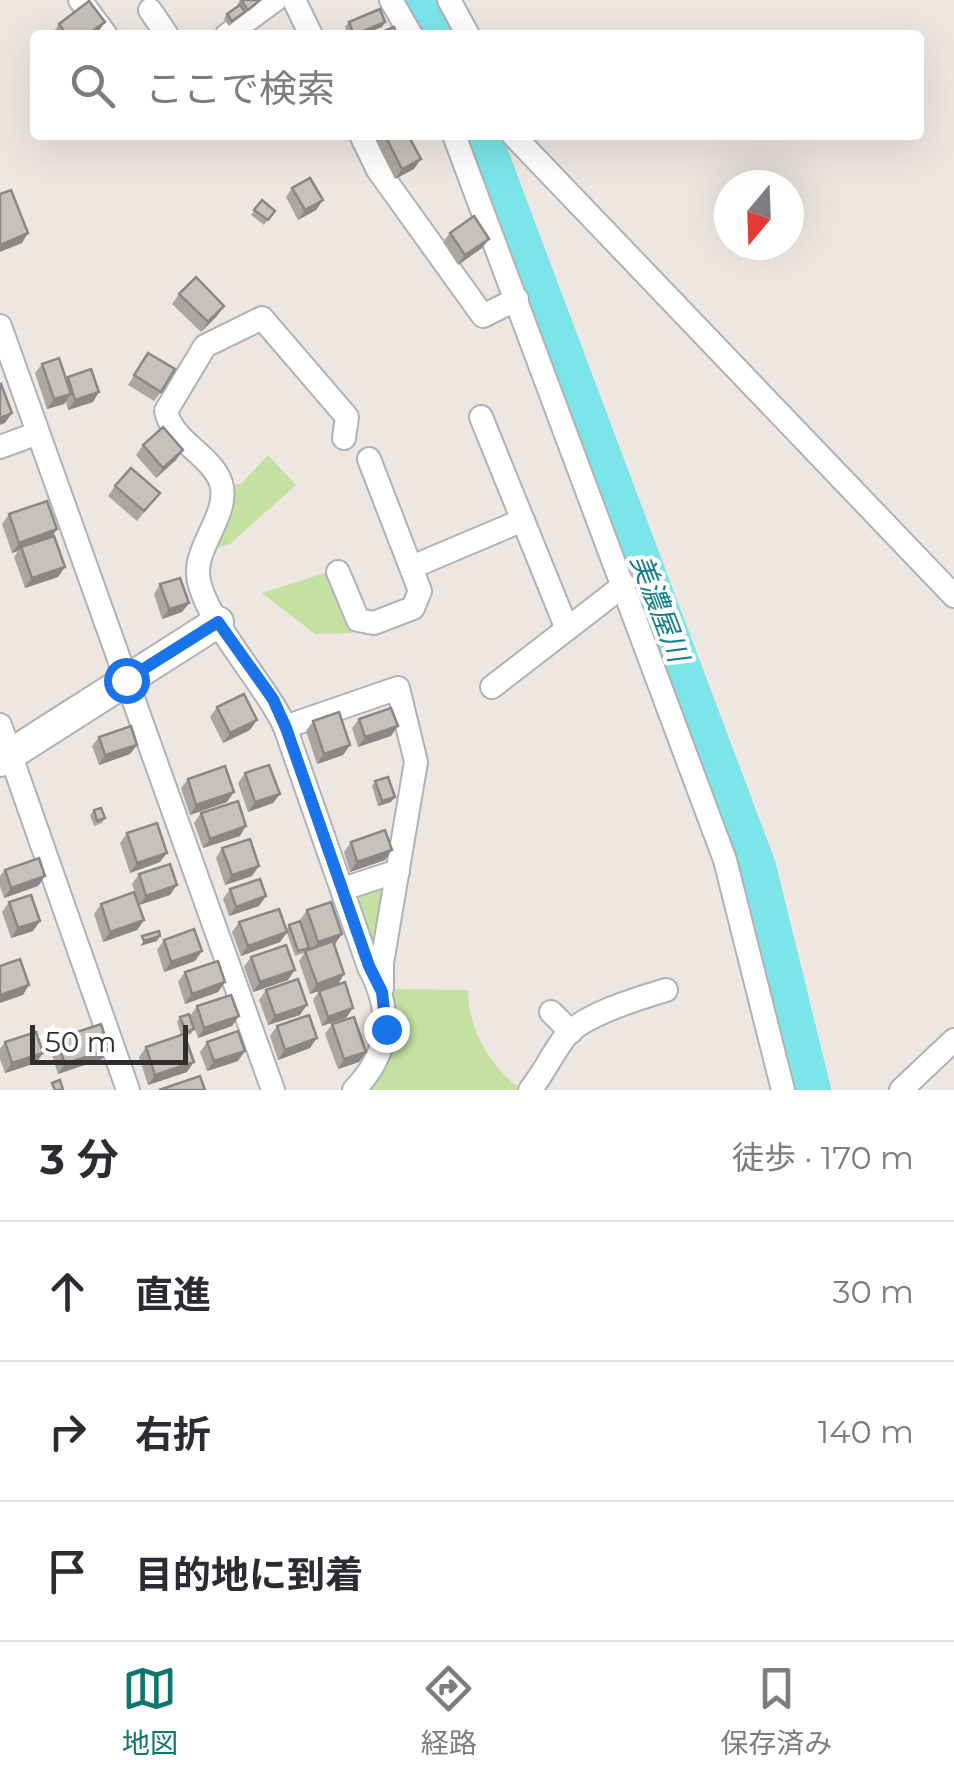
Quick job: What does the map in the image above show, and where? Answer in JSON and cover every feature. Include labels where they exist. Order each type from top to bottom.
[{"type":"street","points":[[80,0],[102,30]]},
{"type":"street","points":[[234,30],[275,0]]},
{"type":"street","points":[[294,0],[309,30]]},
{"type":"street","points":[[391,0],[408,30]]},
{"type":"street","points":[[449,0],[465,30]]},
{"type":"street","points":[[150,10],[164,30]]},
{"type":"street","points":[[363,140],[378,170],[483,316],[518,299]]},
{"type":"street","points":[[456,140],[725,860],[783,1090]]},
{"type":"street","points":[[518,140],[954,596]]},
{"type":"street","points":[[344,438],[347,417],[262,318],[205,346],[166,411],[169,428],[222,487],[198,573],[218,622],[273,699],[286,728],[382,992]]},
{"type":"street","points":[[0,326],[274,1090]]},
{"type":"street","points":[[482,417],[568,629]]},
{"type":"street","points":[[0,447],[38,433]]},
{"type":"street","points":[[338,572],[358,620],[374,624],[413,608],[420,591],[370,458]]},
{"type":"street","points":[[412,568],[523,520]]},
{"type":"street","points":[[492,687],[624,584]]},
{"type":"street","points":[[5,758],[218,622]]},
{"type":"street","points":[[286,728],[398,688],[416,762],[382,963],[386,1029],[382,1050],[354,1090]]},
{"type":"street","points":[[0,725],[5,758],[128,1090]]},
{"type":"street","points":[[343,889],[398,871]]},
{"type":"street","points":[[530,1090],[571,1032],[624,1002],[666,990]]},
{"type":"street","points":[[551,1012],[571,1032]]},
{"type":"street","points":[[902,1090],[954,1040]]},
{"type":"green space","points":[[268,455],[296,485],[230,544],[218,547],[232,485],[241,484]]},
{"type":"green space","points":[[328,572],[352,633],[315,634],[262,593]]},
{"type":"green space","points":[[389,881],[377,942],[369,939],[354,902],[358,891]]},
{"type":"green space","points":[[392,989],[468,990],[472,1019],[483,1047],[500,1071],[522,1090],[366,1090],[394,1007]]},
{"type":"building","points":[[241,0],[260,0],[248,10]]},
{"type":"building","points":[[89,1],[105,22],[94,30],[63,30],[59,24]]},
{"type":"building","points":[[240,5],[245,12],[232,21],[227,14]]},
{"type":"building","points":[[380,9],[385,22],[366,30],[352,30],[349,22]]},
{"type":"building","points":[[388,140],[411,140],[421,159],[402,169]]},
{"type":"building","points":[[310,178],[323,200],[305,210],[292,188]]},
{"type":"building","points":[[11,190],[28,233],[0,245],[0,194]]},
{"type":"building","points":[[262,200],[275,211],[268,220],[254,210]]},
{"type":"building","points":[[474,216],[489,239],[465,255],[450,233]]},
{"type":"building","points":[[196,277],[224,306],[208,322],[179,294]]},
{"type":"building","points":[[148,353],[175,369],[161,392],[134,375]]},
{"type":"building","points":[[59,358],[71,394],[54,399],[42,364]]},
{"type":"building","points":[[91,369],[99,392],[75,400],[68,377]]},
{"type":"building","points":[[0,385],[12,413],[0,418]]},
{"type":"building","points":[[163,427],[183,450],[163,468],[143,445]]},
{"type":"building","points":[[131,468],[160,493],[144,511],[115,486]]},
{"type":"building","points":[[47,501],[57,529],[19,543],[9,514]]},
{"type":"building","points":[[54,536],[65,567],[32,578],[21,547]]},
{"type":"building","points":[[180,578],[189,603],[169,609],[160,584]]},
{"type":"building","points":[[244,694],[257,720],[230,733],[217,707]]},
{"type":"building","points":[[391,708],[398,726],[365,737],[359,719]]},
{"type":"building","points":[[339,712],[350,745],[324,754],[313,721]]},
{"type":"building","points":[[131,726],[137,745],[105,755],[99,737]]},
{"type":"building","points":[[269,765],[280,794],[255,802],[245,773]]},
{"type":"building","points":[[225,766],[234,792],[196,805],[188,779]]},
{"type":"building","points":[[388,777],[395,797],[382,801],[375,781]]},
{"type":"building","points":[[238,801],[246,826],[210,839],[201,813]]},
{"type":"building","points":[[101,808],[105,818],[97,821],[94,810]]},
{"type":"building","points":[[157,823],[167,853],[137,863],[127,833]]},
{"type":"building","points":[[385,830],[392,850],[357,862],[351,842]]},
{"type":"building","points":[[250,839],[259,866],[232,875],[222,848]]},
{"type":"building","points":[[39,858],[45,876],[11,888],[5,870]]},
{"type":"building","points":[[170,864],[177,885],[146,896],[139,874]]},
{"type":"building","points":[[260,879],[266,896],[236,907],[230,889]]},
{"type":"building","points":[[134,892],[144,920],[110,932],[101,904]]},
{"type":"building","points":[[31,895],[40,921],[18,928],[9,902]]},
{"type":"building","points":[[331,902],[342,934],[318,942],[307,910]]},
{"type":"building","points":[[279,909],[287,932],[248,946],[239,922]]},
{"type":"building","points":[[300,921],[309,948],[298,951],[289,925]]},
{"type":"building","points":[[194,929],[202,951],[171,962],[164,940]]},
{"type":"building","points":[[159,931],[160,936],[144,941],[142,936]]},
{"type":"building","points":[[333,941],[344,974],[317,984],[305,951]]},
{"type":"building","points":[[286,945],[295,970],[260,982],[251,957]]},
{"type":"building","points":[[20,959],[29,985],[0,995],[0,966]]},
{"type":"building","points":[[218,961],[225,982],[192,994],[185,972]]},
{"type":"building","points":[[298,979],[307,1005],[275,1016],[266,990]]},
{"type":"building","points":[[345,982],[353,1008],[328,1017],[319,991]]},
{"type":"building","points":[[231,995],[239,1016],[204,1028],[197,1006]]},
{"type":"building","points":[[189,1014],[194,1029],[186,1032],[180,1017]]},
{"type":"building","points":[[309,1015],[317,1038],[285,1050],[277,1026]]},
{"type":"building","points":[[354,1017],[366,1052],[344,1059],[332,1024]]},
{"type":"building","points":[[101,1024],[109,1049],[65,1064],[56,1039]]},
{"type":"building","points":[[238,1031],[245,1051],[214,1061],[207,1042]]},
{"type":"building","points":[[36,1032],[43,1053],[12,1063],[5,1042]]},
{"type":"building","points":[[184,1034],[194,1062],[155,1075],[146,1047]]},
{"type":"building","points":[[200,1076],[205,1090],[159,1090]]},
{"type":"building","points":[[60,1080],[63,1090],[55,1090],[52,1083]]},
{"type":"waterway","name":"美濃屋川","points":[[420,0],[436,30]]},
{"type":"waterway","name":"美濃屋川","points":[[484,140],[757,867],[812,1090]]},
{"type":"route","points":[[126,680],[218,622],[273,699],[286,728],[369,966],[386,1004],[386,1029]]}]
